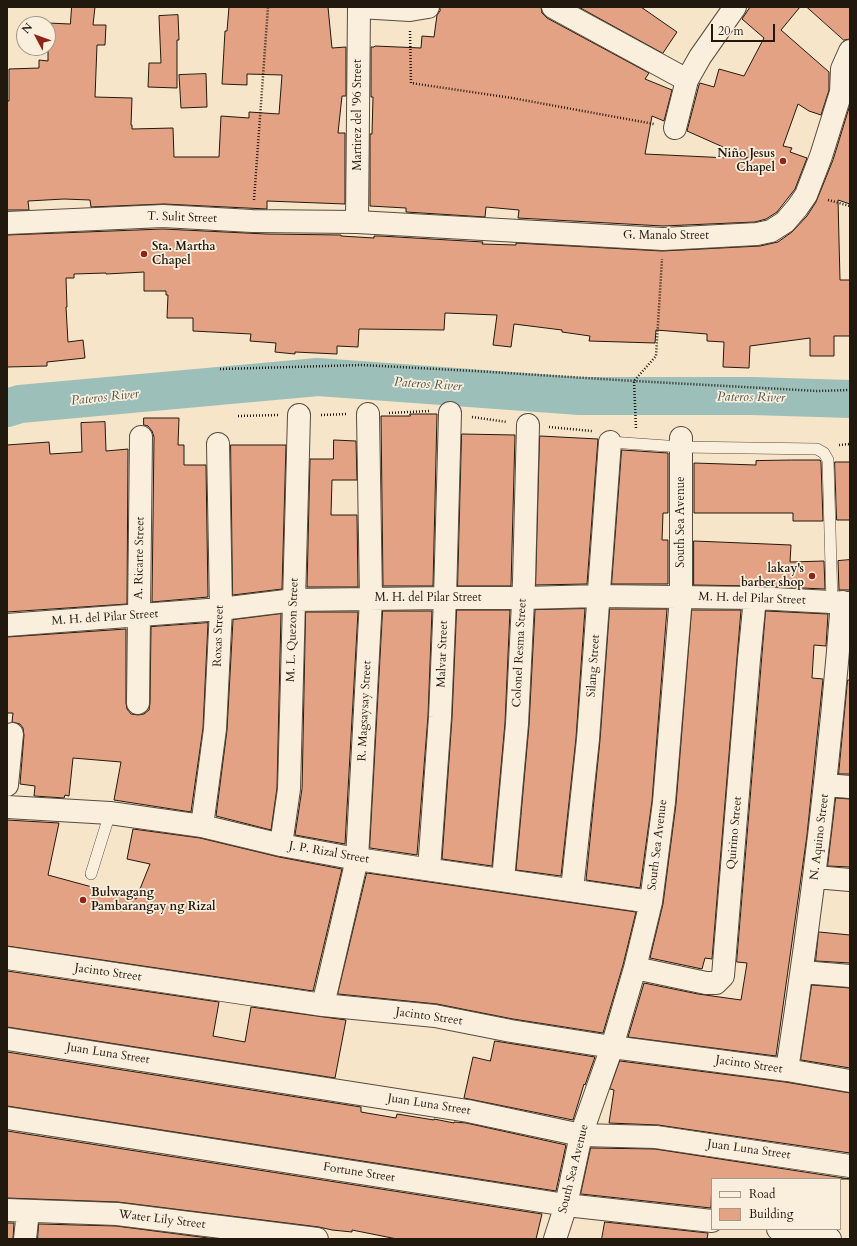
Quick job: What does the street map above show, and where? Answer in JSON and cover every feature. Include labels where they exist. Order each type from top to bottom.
[{"type":"street","points":[[359,7],[419,9]]},
{"type":"street","name":"Martirez del '96 Street","points":[[357,222],[359,7]]},
{"type":"street","points":[[553,7],[687,80]]},
{"type":"street","points":[[675,128],[687,80],[700,57],[735,7]]},
{"type":"street","name":"G. Manalo Street","points":[[357,222],[663,239],[757,234],[771,231],[785,222],[798,208],[806,195],[842,92],[842,69],[850,51]]},
{"type":"street","name":"T. Sulit Street","points":[[7,223],[143,216],[252,221],[357,222]]},
{"type":"street","name":"Malvar Street","points":[[429,869],[440,717],[450,413]]},
{"type":"street","name":"R. Magsaysay Street","points":[[323,1004],[357,859],[370,598],[368,414]]},
{"type":"street","name":"M. L. Quezon Street","points":[[281,845],[289,789],[299,415]]},
{"type":"street","name":"Colonel Resma Street","points":[[503,880],[517,724],[523,598],[528,425]]},
{"type":"street","name":"A. Ricarte Street","points":[[138,703],[141,437]]},
{"type":"street","name":"Silang Street","points":[[572,890],[588,739],[610,442]]},
{"type":"street","name":"South Sea Avenue","points":[[555,1239],[566,1205],[580,1135],[612,1047],[635,968],[651,902],[664,802],[681,597],[681,443]]},
{"type":"street","name":"Roxas Street","points":[[202,826],[215,729],[221,609],[218,444]]},
{"type":"street","name":"M. H. del Pilar Street","points":[[7,625],[221,609],[294,600],[599,596],[755,598],[841,602]]},
{"type":"street","name":"Quirino Street","points":[[635,968],[706,983],[716,983],[722,976],[755,598]]},
{"type":"street","name":"N. Aquino Street","points":[[787,1070],[815,877],[826,785],[843,693],[841,602]]},
{"type":"street","points":[[7,785],[12,734]]},
{"type":"street","points":[[826,785],[850,787]]},
{"type":"street","name":"J. P. Rizal Street","points":[[7,806],[110,812],[202,826],[281,845],[357,859],[651,902]]},
{"type":"street","points":[[815,877],[850,880]]},
{"type":"street","name":"Jacinto Street","points":[[7,958],[323,1004],[435,1016],[511,1031],[612,1047],[787,1070],[850,1081]]},
{"type":"street","points":[[802,972],[850,976]]},
{"type":"street","name":"Juan Luna Street","points":[[7,1039],[468,1111],[580,1135],[656,1137],[850,1166]]},
{"type":"street","name":"Fortune Street","points":[[7,1118],[566,1205],[711,1221]]},
{"type":"street","points":[[17,1211],[25,1239]]},
{"type":"street","name":"Water Lily Street","points":[[17,1211],[117,1214],[317,1239]]},
{"type":"street","points":[[783,1230],[830,1239]]},
{"type":"lane","points":[[610,442],[681,443],[817,449],[824,453],[828,460],[841,602]]},
{"type":"lane","points":[[91,874],[110,812]]},
{"type":"path","points":[[252,221],[268,7]]},
{"type":"path","points":[[419,9],[411,83],[512,98],[675,128]]},
{"type":"path","points":[[636,427],[634,381],[656,356],[663,239]]},
{"type":"path","points":[[220,369],[362,365],[818,391],[850,390]]},
{"type":"building","points":[[72,7],[95,7],[93,25],[106,25],[105,45],[97,45],[95,97],[132,98],[132,129],[173,128],[174,157],[219,157],[221,116],[249,118],[249,112],[279,114],[282,75],[247,74],[247,85],[222,84],[225,31],[227,31],[229,7],[328,7],[332,48],[346,47],[346,96],[342,96],[338,133],[345,133],[345,204],[267,201],[267,209],[164,204],[91,207],[90,200],[64,199],[28,201],[29,210],[7,210],[7,101],[9,101],[9,69],[39,68],[39,60],[48,61],[48,56],[56,56],[56,23],[70,24]]},
{"type":"building","points":[[440,7],[541,7],[542,13],[547,18],[649,73],[645,79],[672,90],[664,121],[652,116],[645,154],[750,159],[687,131],[699,85],[700,83],[714,87],[719,69],[744,76],[764,38],[742,19],[750,7],[800,7],[781,30],[829,72],[829,90],[821,115],[809,111],[798,104],[783,146],[792,148],[790,152],[807,158],[795,189],[777,212],[766,219],[755,222],[663,226],[518,218],[519,210],[486,207],[485,217],[406,212],[406,208],[370,206],[370,134],[372,134],[373,97],[371,97],[371,47],[421,48],[422,36],[434,37],[437,15],[440,11]]},
{"type":"building","points":[[579,7],[641,7],[677,32],[663,53]]},
{"type":"building","points":[[807,7],[850,7],[850,39],[844,40]]},
{"type":"building","points":[[178,15],[179,40],[177,40],[177,88],[148,87],[149,63],[161,63],[159,16]]},
{"type":"building","points":[[206,74],[207,107],[181,108],[179,75]]},
{"type":"building","points":[[850,105],[850,204],[838,200],[840,280],[850,280],[850,336],[834,336],[834,356],[810,356],[810,338],[750,346],[749,368],[723,367],[724,342],[707,341],[707,334],[656,330],[655,343],[589,341],[590,336],[562,332],[562,330],[514,324],[511,347],[493,345],[497,315],[445,313],[444,330],[359,329],[358,347],[337,346],[337,354],[295,352],[295,354],[275,352],[276,343],[250,341],[251,334],[193,331],[193,318],[167,318],[168,295],[166,295],[166,291],[144,291],[144,272],[74,274],[74,278],[66,278],[68,342],[83,340],[85,358],[47,362],[47,366],[7,367],[7,235],[163,229],[266,234],[341,235],[374,238],[374,236],[380,236],[483,242],[482,244],[516,245],[516,243],[662,251],[760,246],[778,242],[792,232],[807,216],[816,202],[833,160]]},
{"type":"building","points":[[410,414],[437,414],[433,586],[383,586],[381,416],[410,416]]},
{"type":"building","points":[[144,418],[179,418],[178,445],[184,445],[184,465],[206,465],[208,597],[152,602],[154,437],[148,426],[144,425]]},
{"type":"building","points":[[105,422],[106,451],[128,449],[127,604],[7,612],[7,445],[49,442],[50,454],[82,452],[81,423]]},
{"type":"building","points":[[462,434],[515,435],[511,586],[458,586]]},
{"type":"building","points":[[540,436],[598,439],[587,584],[536,585]]},
{"type":"building","points":[[334,440],[356,441],[357,480],[332,480],[331,515],[357,515],[358,587],[307,587],[310,459],[333,459]]},
{"type":"building","points":[[231,445],[286,445],[282,589],[233,595]]},
{"type":"building","points":[[622,450],[668,453],[668,513],[663,513],[662,540],[668,540],[668,584],[612,584]]},
{"type":"building","points":[[820,460],[823,521],[793,521],[793,513],[694,513],[694,463],[756,465],[756,461]]},
{"type":"building","points":[[835,462],[850,462],[850,520],[837,520]]},
{"type":"building","points":[[694,541],[791,545],[790,562],[824,561],[825,589],[694,585]]},
{"type":"building","points":[[850,560],[850,590],[839,590],[838,561]]},
{"type":"building","points":[[585,609],[576,738],[561,876],[516,870],[529,725],[535,610]]},
{"type":"building","points":[[610,609],[667,609],[652,801],[640,888],[586,880],[600,740]]},
{"type":"building","points":[[457,610],[510,610],[505,723],[492,866],[442,859],[452,718]]},
{"type":"building","points":[[692,610],[741,610],[712,959],[705,958],[702,969],[650,958],[663,904],[676,804]]},
{"type":"building","points":[[383,611],[432,611],[428,716],[417,855],[370,848]]},
{"type":"building","points":[[766,611],[828,614],[826,646],[814,645],[812,678],[823,679],[807,835],[776,1056],[628,1037],[644,983],[698,994],[741,1000],[747,963],[737,962]]},
{"type":"building","points":[[306,612],[358,612],[345,844],[295,835],[302,789]]},
{"type":"building","points":[[281,614],[277,788],[271,830],[216,816],[227,730],[233,620]]},
{"type":"building","points":[[208,623],[203,728],[191,812],[114,800],[121,762],[73,758],[69,796],[65,795],[64,798],[34,796],[35,786],[20,784],[24,735],[23,728],[20,724],[12,722],[13,713],[7,713],[7,637],[126,629],[126,703],[127,709],[131,714],[138,715],[144,714],[149,710],[151,627]]},
{"type":"building","points":[[848,680],[850,680],[850,774],[839,774]]},
{"type":"building","points":[[836,798],[850,799],[850,867],[828,866]]},
{"type":"building","points":[[7,820],[59,823],[48,875],[136,899],[150,864],[127,859],[133,829],[200,838],[279,857],[342,869],[313,991],[7,946]]},
{"type":"building","points":[[367,873],[636,912],[623,965],[603,1033],[513,1019],[437,1004],[338,994]]},
{"type":"building","points":[[819,932],[850,935],[850,963],[816,961]]},
{"type":"building","points":[[7,971],[219,1002],[213,1036],[245,1042],[251,1007],[346,1020],[335,1078],[7,1027]]},
{"type":"building","points":[[812,985],[850,988],[850,1068],[801,1060]]},
{"type":"building","points":[[495,1041],[595,1057],[585,1085],[584,1084],[573,1120],[464,1098],[473,1057],[490,1061]]},
{"type":"building","points":[[7,1052],[361,1107],[361,1112],[396,1118],[397,1114],[454,1123],[466,1123],[566,1145],[556,1191],[7,1106]]},
{"type":"building","points":[[620,1061],[785,1082],[850,1093],[850,1153],[658,1125],[609,1123],[614,1090],[610,1089]]},
{"type":"building","points":[[7,1131],[542,1214],[536,1239],[397,1239],[352,1230],[352,1232],[332,1230],[319,1227],[118,1202],[7,1198]]},
{"type":"building","points":[[591,1148],[655,1149],[850,1179],[711,1178],[711,1208],[581,1194]]},
{"type":"building","points":[[605,1222],[708,1233],[707,1239],[602,1239]]},
{"type":"building","points":[[7,1223],[14,1223],[13,1239],[7,1239]]},
{"type":"building","points":[[39,1224],[116,1226],[216,1239],[38,1239]]},
{"type":"waterway","name":"Pateros River","points":[[7,408],[20,404],[318,377],[580,396],[752,396],[850,399]]},
{"type":"place","name":"Niño Jesus Chapel","points":[[783,161]]},
{"type":"place","name":"Sta. Martha Chapel","points":[[144,254]]},
{"type":"place","name":"lakay's barber shop","points":[[812,576]]},
{"type":"place","name":"Bulwagang Pambarangay ng Rizal","points":[[83,900]]}]
